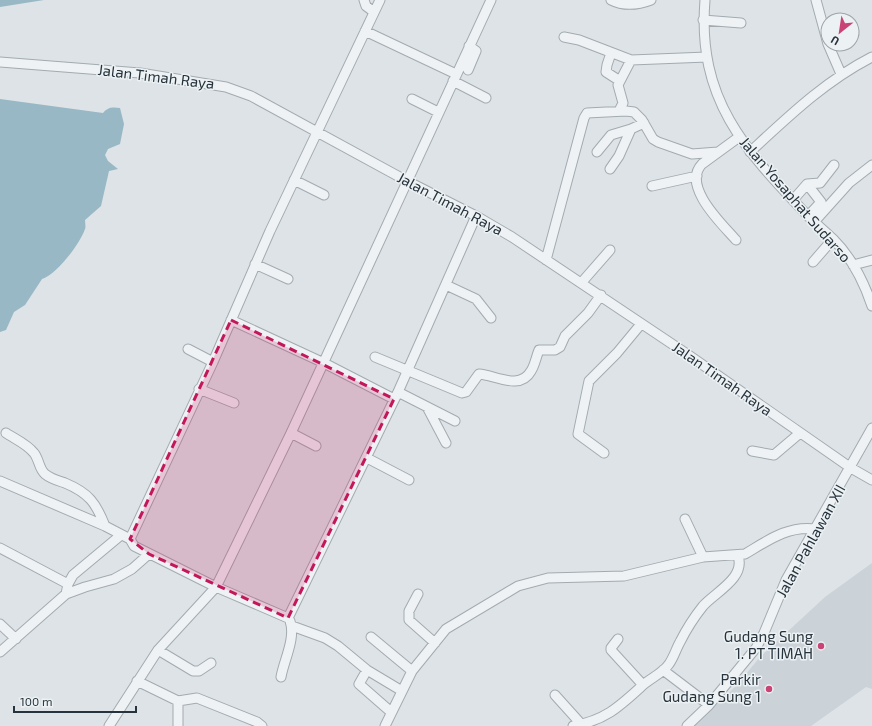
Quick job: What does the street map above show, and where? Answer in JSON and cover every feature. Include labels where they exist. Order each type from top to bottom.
[{"type":"street","points":[[364,0],[366,6],[374,12]]},
{"type":"street","points":[[130,539],[199,389],[213,362],[255,264],[380,0]]},
{"type":"street","points":[[109,726],[158,650],[216,587],[324,363],[438,112],[491,0]]},
{"type":"street","points":[[611,0],[618,3],[635,4],[651,0]]},
{"type":"street","name":"Jalan Yosaphat Sudarso","points":[[705,0],[703,20],[709,72],[721,104],[739,137],[750,152],[793,200],[833,239],[853,265],[872,306]]},
{"type":"street","points":[[816,0],[820,15]]},
{"type":"street","points":[[703,20],[741,23]]},
{"type":"street","points":[[365,31],[454,78],[486,98]]},
{"type":"street","points":[[564,37],[579,40],[631,60],[707,58]]},
{"type":"street","points":[[468,70],[476,51],[469,46]]},
{"type":"street","points":[[831,52],[841,74]]},
{"type":"street","points":[[611,53],[606,65],[606,72],[620,81]]},
{"type":"street","points":[[750,152],[818,91],[841,74],[872,57]]},
{"type":"street","points":[[619,111],[623,104],[618,87],[631,60]]},
{"type":"street","name":"Jalan Timah Raya","points":[[0,62],[140,73],[226,86],[270,105],[316,133],[476,216],[582,282],[851,468],[872,480]]},
{"type":"street","points":[[412,99],[438,112]]},
{"type":"street","points":[[546,260],[585,116],[590,112],[634,112],[644,123],[653,139],[658,142],[692,154],[718,152]]},
{"type":"street","points":[[597,152],[608,137],[644,123]]},
{"type":"street","points":[[610,168],[619,156],[631,129]]},
{"type":"street","points":[[736,240],[708,209],[701,194],[697,176],[700,167],[739,137]]},
{"type":"street","points":[[811,219],[849,183],[872,165]]},
{"type":"street","points":[[793,200],[807,184],[820,183],[834,166]]},
{"type":"street","points":[[652,186],[697,176]]},
{"type":"street","points":[[294,180],[324,195]]},
{"type":"street","points":[[807,184],[821,202],[811,219]]},
{"type":"street","points":[[280,677],[291,638],[290,622],[407,372],[476,216]]},
{"type":"street","points":[[813,262],[833,239]]},
{"type":"street","points":[[582,282],[610,250]]},
{"type":"street","points":[[853,265],[871,261]]},
{"type":"street","points":[[255,264],[288,279]]},
{"type":"street","points":[[446,286],[476,299],[491,318]]},
{"type":"street","points":[[375,357],[407,372],[463,393],[467,391],[479,374],[506,380],[519,381],[531,372],[540,350],[555,350],[560,347],[565,336],[588,313],[601,295]]},
{"type":"street","points":[[231,320],[396,396],[426,406],[455,421]]},
{"type":"street","points":[[604,453],[578,434],[588,384],[617,353],[641,324]]},
{"type":"street","points":[[188,349],[213,362]]},
{"type":"street","points":[[199,389],[234,403]]},
{"type":"street","points":[[426,406],[446,444]]},
{"type":"street","name":"Jalan Pahlawan XII","points":[[687,726],[709,705],[756,648],[764,634],[786,580],[851,468],[872,428]]},
{"type":"street","points":[[6,433],[27,446],[34,453],[41,470],[46,475],[82,490],[97,508],[105,526]]},
{"type":"street","points":[[291,433],[316,446]]},
{"type":"street","points":[[752,452],[774,456],[800,433]]},
{"type":"street","points":[[366,458],[409,480]]},
{"type":"street","points":[[0,481],[105,526],[130,539],[134,546],[149,554],[325,638],[338,646],[367,670],[402,691]]},
{"type":"street","points":[[685,519],[703,557]]},
{"type":"street","points":[[385,726],[412,671],[454,623],[518,586],[548,578],[624,576],[703,557],[738,556],[745,554],[786,532],[802,528],[816,529]]},
{"type":"street","points":[[66,594],[68,584],[73,575],[121,535]]},
{"type":"street","points":[[0,548],[68,584]]},
{"type":"street","points":[[0,652],[66,594],[114,579],[132,569],[149,554]]},
{"type":"street","points":[[555,695],[578,726],[604,717],[626,702],[644,684],[668,666],[680,642],[702,607],[734,576],[739,566],[738,556]]},
{"type":"street","points":[[418,594],[409,611],[409,620],[435,643]]},
{"type":"street","points":[[0,624],[16,639]]},
{"type":"street","points":[[371,637],[412,671]]},
{"type":"street","points":[[618,639],[611,650],[644,684]]},
{"type":"street","points":[[158,650],[193,671],[199,671],[211,663]]},
{"type":"street","points":[[367,670],[359,684],[391,712]]},
{"type":"street","points":[[663,670],[709,705]]},
{"type":"street","points":[[137,681],[178,701],[190,699],[202,700],[258,722],[262,726]]},
{"type":"street","points":[[178,701],[178,726]]},
{"type":"highlighted area","points":[[231,320],[394,399],[288,618],[149,554],[130,539]]},
{"type":"shaded area","points":[[872,563],[872,689],[866,687],[811,726],[694,726],[736,686],[760,657],[825,597]]},
{"type":"water","points":[[0,0],[44,0],[0,7]]},
{"type":"water","points":[[0,99],[103,113],[110,108],[120,108],[124,124],[120,144],[108,149],[105,155],[108,161],[118,169],[109,171],[101,206],[85,220],[85,228],[82,235],[67,258],[54,272],[42,279],[25,305],[14,312],[6,330],[0,332]]},
{"type":"place","name":"Gudang Sung 1. PT TIMAH","points":[[821,646]]},
{"type":"place","name":"Parkir Gudang Sung 1","points":[[769,689]]}]
